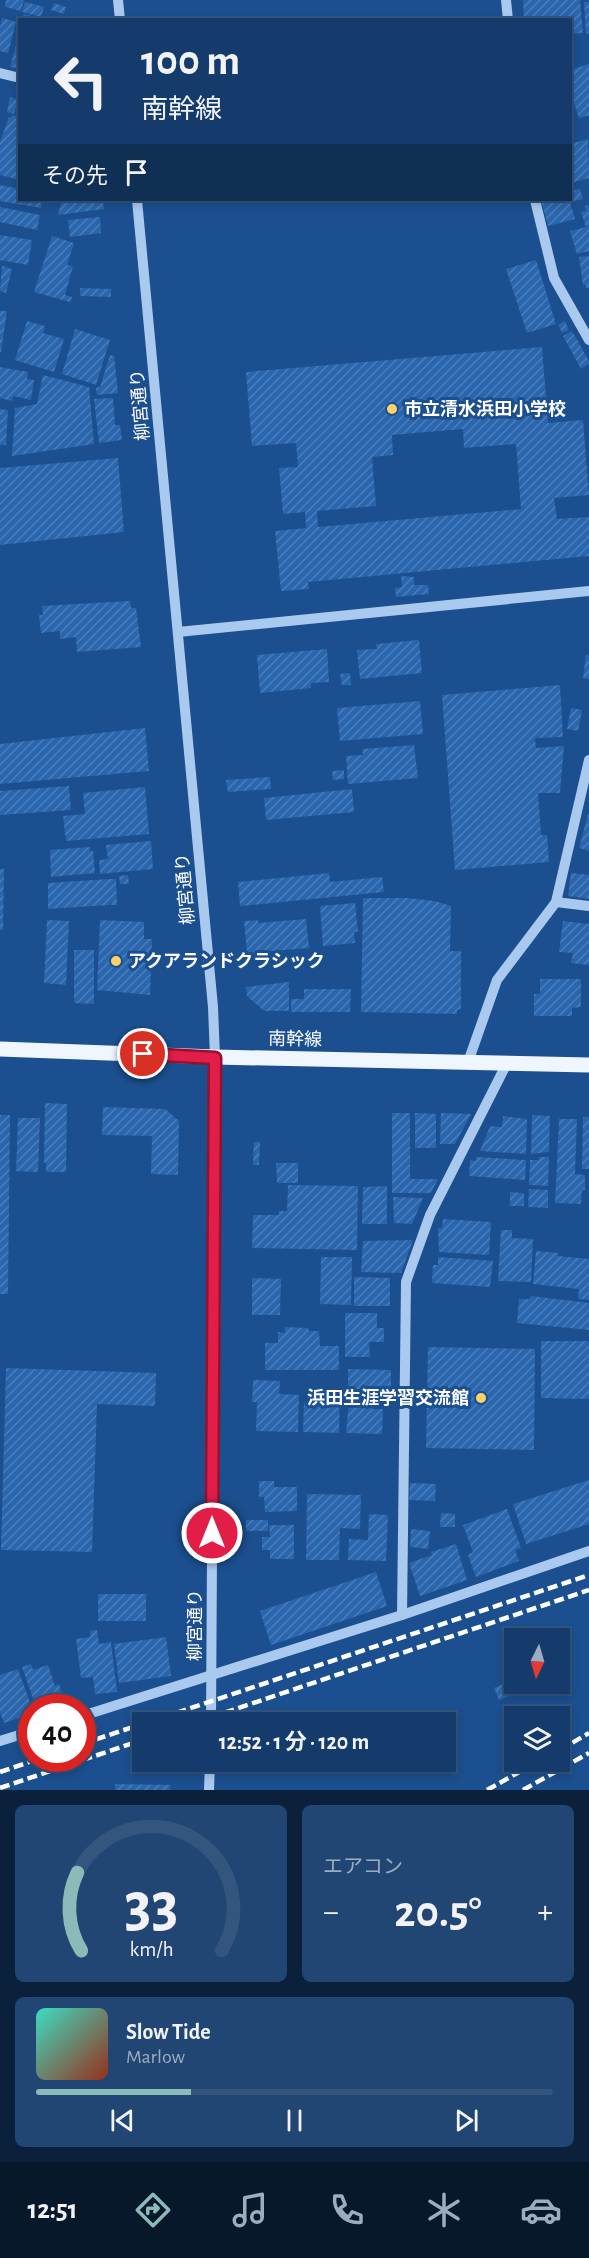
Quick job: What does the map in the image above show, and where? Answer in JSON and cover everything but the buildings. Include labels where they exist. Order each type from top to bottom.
[{"type":"main road","name":"南幹線","points":[[0,1048],[215,1058],[589,1065]]},
{"type":"street","points":[[118,0],[120,18]]},
{"type":"street","points":[[506,0],[508,18]]},
{"type":"street","points":[[0,73],[18,78]]},
{"type":"street","name":"柳宮通り","points":[[137,201],[213,1007],[215,1058],[211,1712]]},
{"type":"street","points":[[535,201],[554,278],[589,340]]},
{"type":"street","points":[[178,632],[589,591]]},
{"type":"street","points":[[468,1062],[497,980],[556,903],[589,760]]},
{"type":"street","points":[[556,903],[589,906]]},
{"type":"street","points":[[402,1615],[406,1282],[430,1215],[507,1063]]},
{"type":"street","points":[[96,1712],[402,1615],[589,1551]]},
{"type":"street","points":[[0,1741],[18,1735]]},
{"type":"street","points":[[209,1790],[210,1772]]},
{"type":"railway","points":[[179,1712],[589,1575]]},
{"type":"railway","points":[[227,1712],[589,1590]]},
{"type":"railway","points":[[96,1739],[132,1727]]},
{"type":"railway","points":[[570,1744],[589,1733]]},
{"type":"railway","points":[[0,1788],[132,1743]]},
{"type":"railway","points":[[523,1790],[589,1753]]},
{"type":"railway","points":[[0,1772],[18,1766]]},
{"type":"railway","points":[[487,1790],[519,1772]]},
{"type":"place","name":"市立清水浜田小学校","points":[[392,409]]},
{"type":"place","name":"アクアランドクラシック","points":[[116,961]]},
{"type":"place","name":"浜田生涯学習交流館","points":[[481,1398]]},
{"type":"route","points":[[143,1054],[215,1058],[212,1533]]}]
